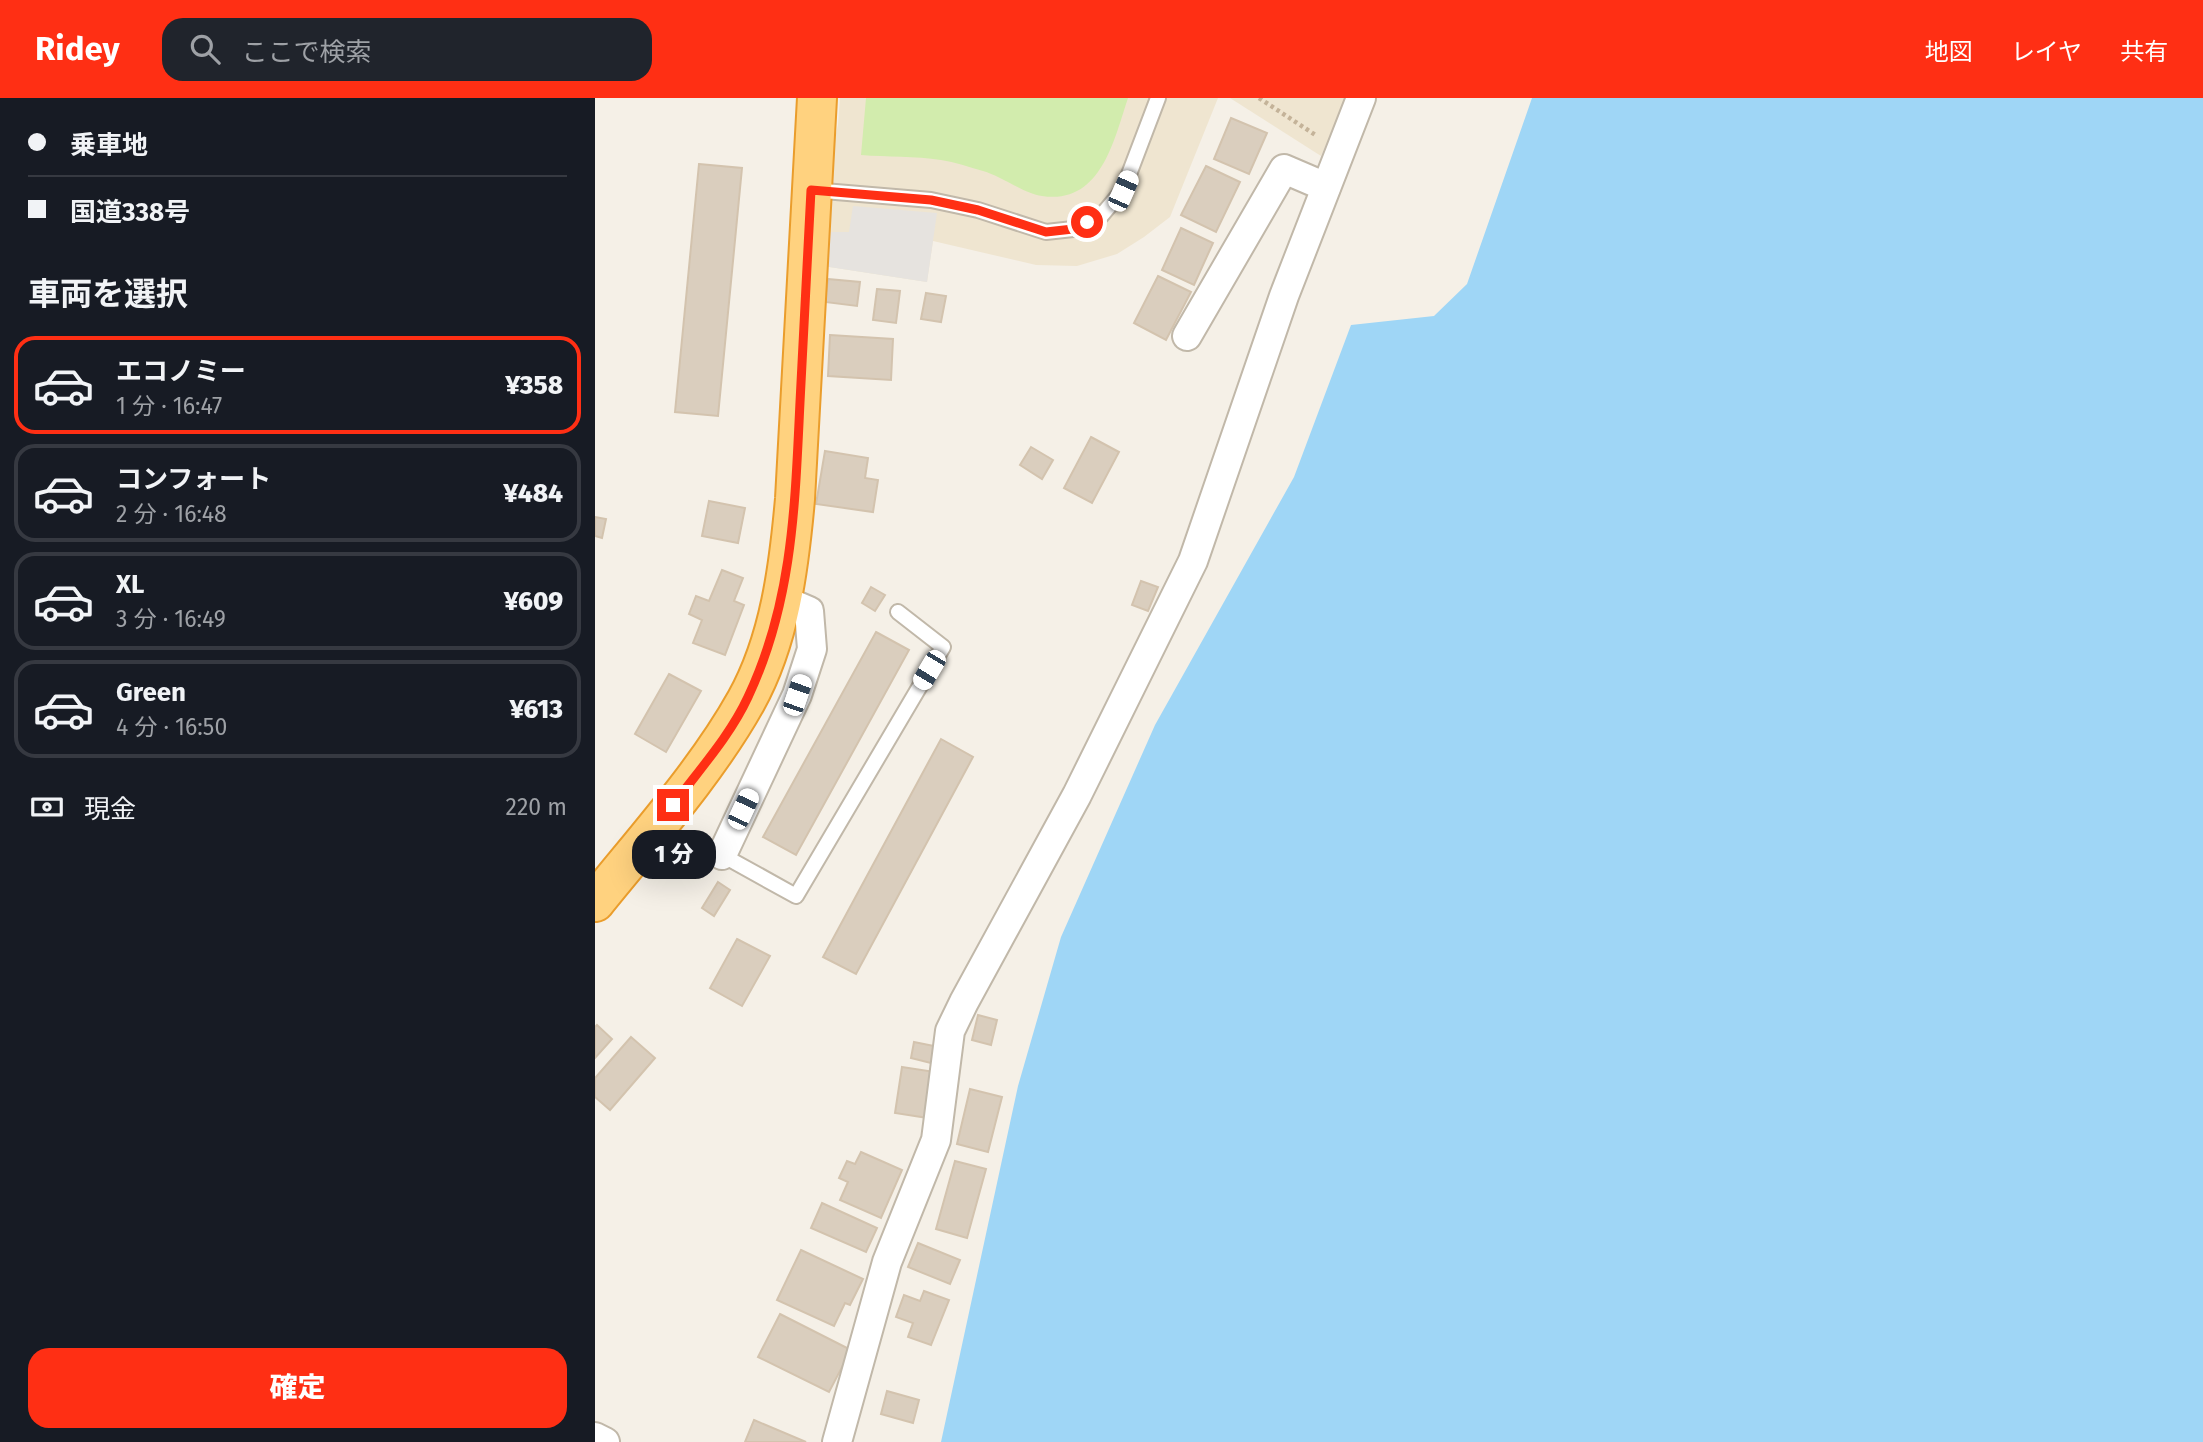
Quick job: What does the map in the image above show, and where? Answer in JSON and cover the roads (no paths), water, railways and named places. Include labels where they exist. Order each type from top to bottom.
[{"type":"highway","points":[[595,902],[719,745],[747,699],[767,651],[790,561],[817,98]]},
{"type":"street","points":[[837,1442],[887,1262],[936,1140],[950,1031],[1077,795],[1193,561],[1284,296],[1361,98]]},
{"type":"street","points":[[1187,336],[1284,169],[1326,187]]},
{"type":"street","points":[[722,855],[797,695],[812,649],[809,611],[781,599]]},
{"type":"street","points":[[595,1437],[605,1442]]},
{"type":"lane","points":[[811,190],[931,200],[978,210],[1046,232],[1073,229],[1101,216],[1123,191],[1158,98]]},
{"type":"lane","points":[[722,855],[796,896],[943,647],[898,612]]},
{"type":"water","points":[[1532,98],[2203,98],[2203,1442],[941,1442],[1018,1086],[1061,937],[1155,725],[1294,477],[1351,325],[1434,316],[1467,284]]}]
